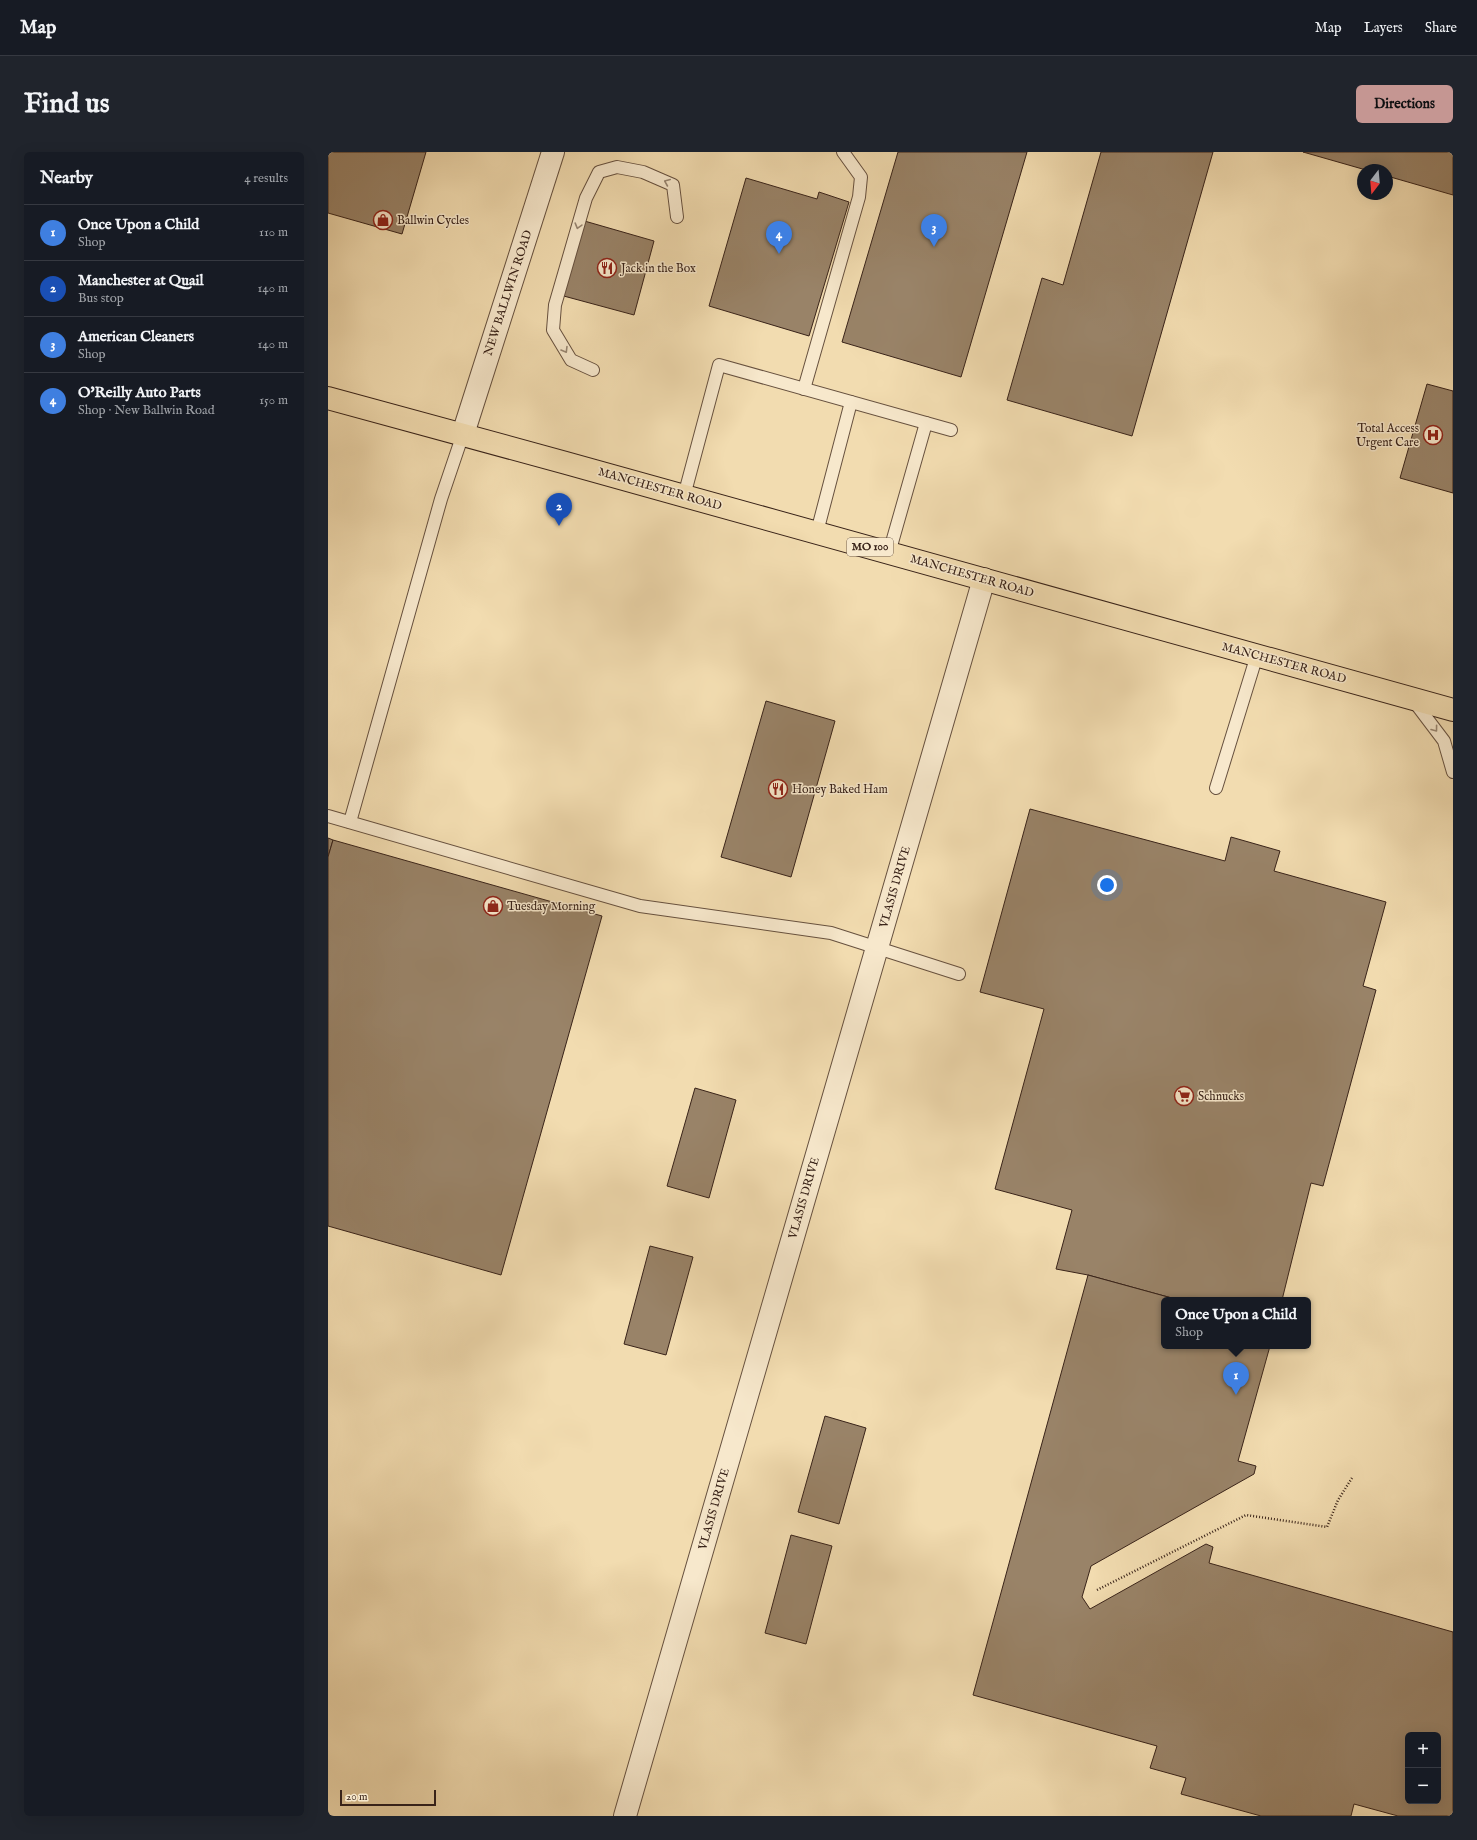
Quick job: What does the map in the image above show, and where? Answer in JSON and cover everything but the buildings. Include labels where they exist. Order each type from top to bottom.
[{"type":"highway","name":"MANCHESTER ROAD","points":[[328,398],[817,532],[1453,710]]},
{"type":"street","name":"NEW BALLWIN ROAD","points":[[463,434],[553,152]]},
{"type":"street","name":"VLASIS DRIVE","points":[[624,1816],[984,579]]},
{"type":"lane","points":[[804,389],[859,197],[861,177],[843,152]]},
{"type":"lane","points":[[593,370],[571,360],[553,330],[555,305],[568,259],[586,198],[599,172],[617,167],[643,172],[673,185],[677,217]]},
{"type":"lane","points":[[684,496],[720,365],[952,430]]},
{"type":"lane","points":[[817,532],[851,402]]},
{"type":"lane","points":[[889,553],[926,423]]},
{"type":"lane","points":[[350,822],[441,499],[463,434]]},
{"type":"lane","points":[[1216,788],[1257,655]]},
{"type":"lane","points":[[1411,698],[1444,741],[1453,772]]},
{"type":"lane","points":[[328,816],[640,906],[831,933],[959,974]]},
{"type":"path","points":[[1097,1590],[1246,1515],[1328,1527],[1338,1500],[1352,1478]]},
{"type":"place","name":"Ballwin Cycles","points":[[383,220]]},
{"type":"place","name":"American Cleaners","points":[[934,247]]},
{"type":"place","name":"O'Reilly Auto Parts","points":[[779,254]]},
{"type":"place","name":"Jack in the Box","points":[[607,268]]},
{"type":"place","name":"Total Access Urgent Care","points":[[1433,435]]},
{"type":"place","name":"Manchester at Quail","points":[[559,526]]},
{"type":"place","name":"Honey Baked Ham","points":[[778,789]]},
{"type":"place","name":"Tuesday Morning","points":[[493,906]]},
{"type":"place","name":"Schnucks","points":[[1184,1096]]},
{"type":"place","name":"Once Upon a Child","points":[[1236,1395]]}]
